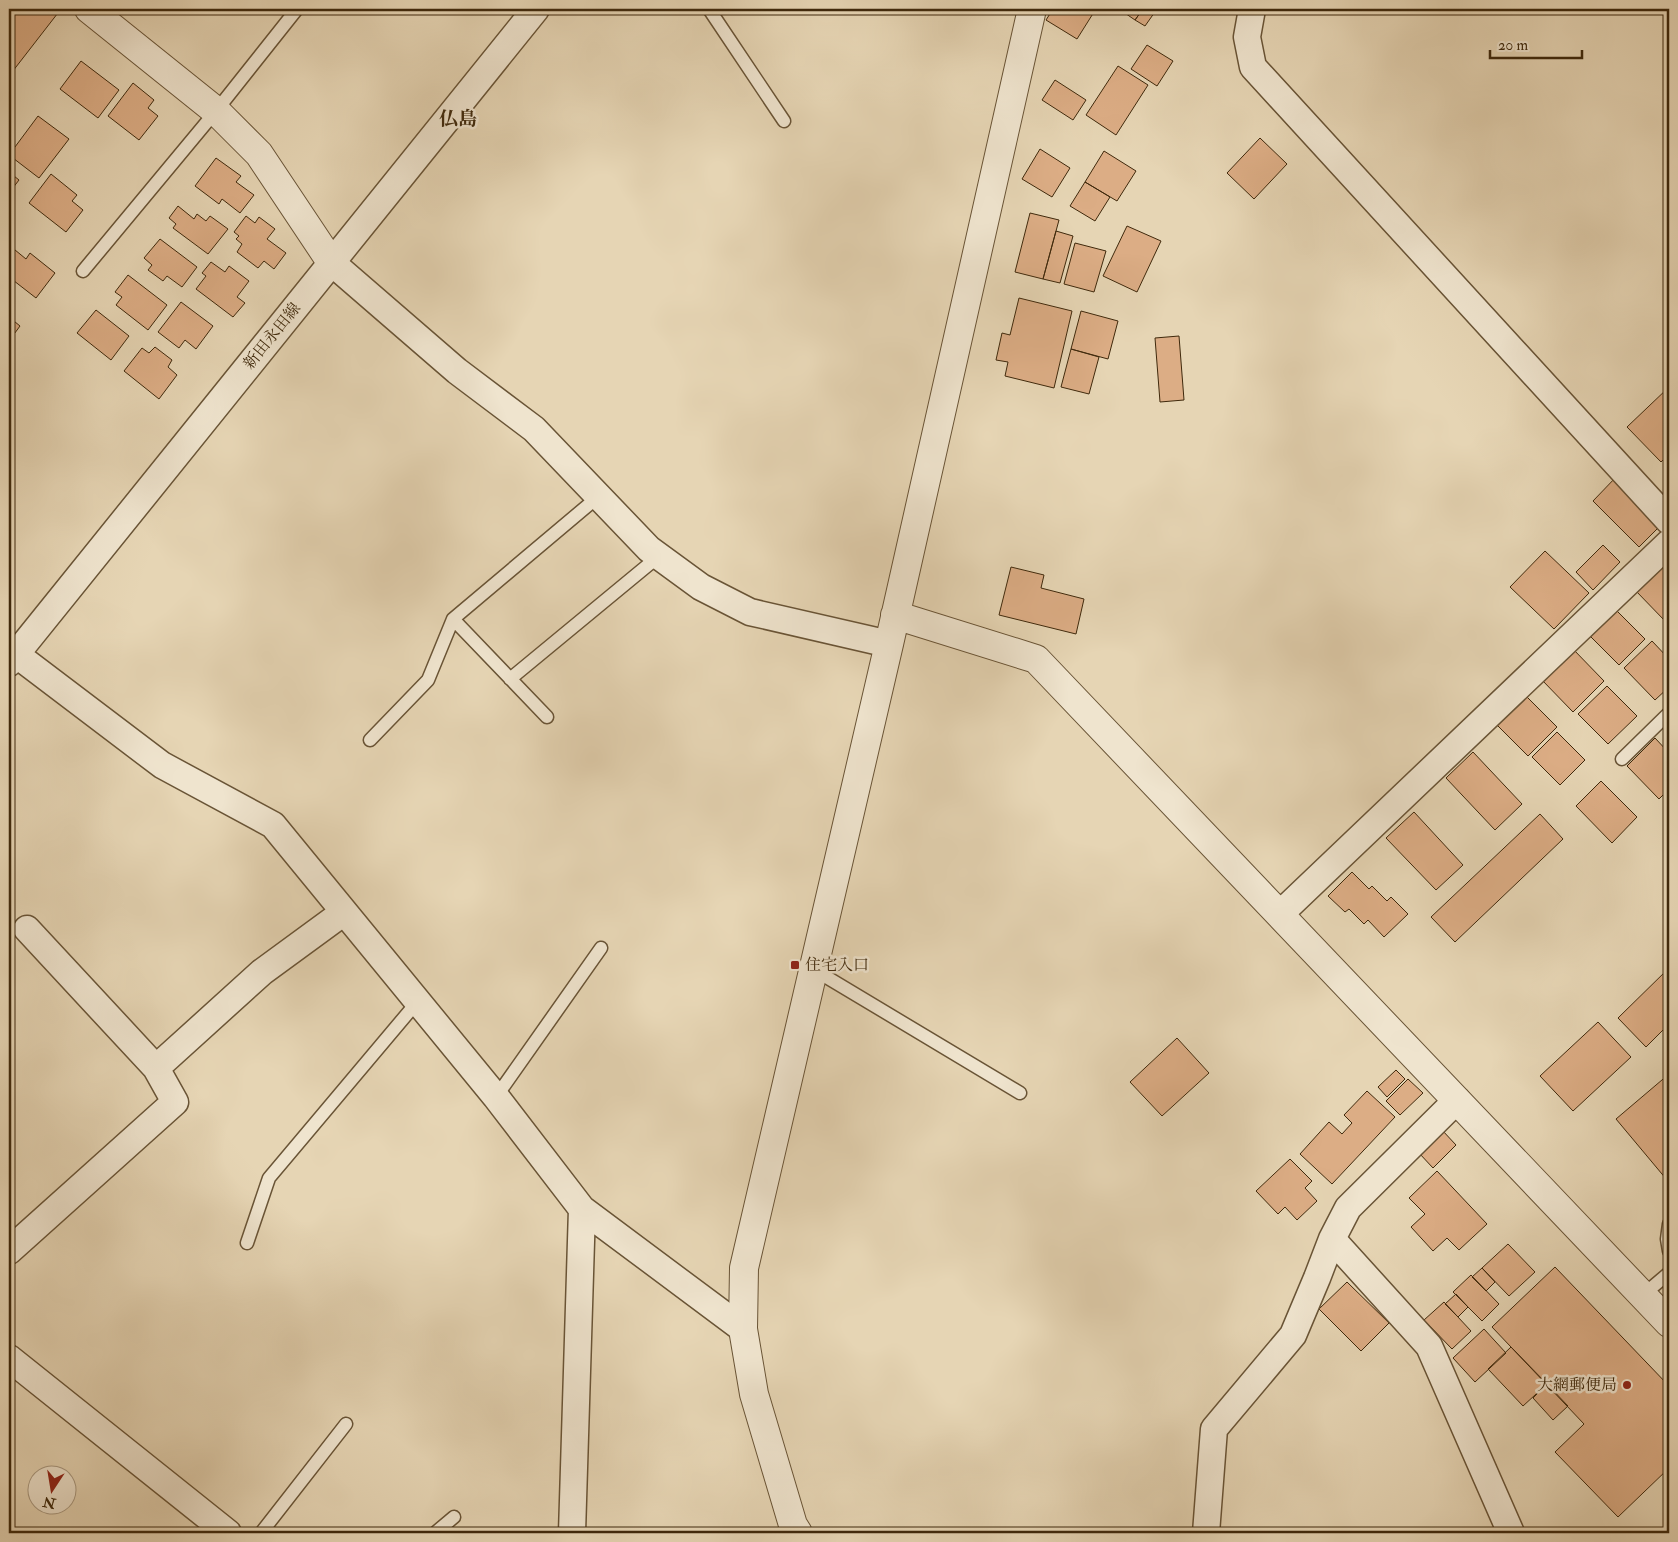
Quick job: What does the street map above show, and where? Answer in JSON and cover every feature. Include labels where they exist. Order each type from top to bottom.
[{"type":"street","points":[[89,9],[216,111],[259,154],[332,262],[457,371],[534,429],[649,549],[701,587],[750,612],[890,644]]},
{"type":"street","name":"新田永田線","points":[[11,655],[536,9]]},
{"type":"street","points":[[798,1533],[793,1525],[754,1394],[744,1328],[744,1268],[890,644],[1032,9]]},
{"type":"street","points":[[1252,9],[1247,37],[1253,67],[1669,521]]},
{"type":"street","points":[[1280,914],[1669,543]]},
{"type":"street","points":[[895,615],[1036,659],[1669,1323]]},
{"type":"street","points":[[11,655],[162,764],[273,825],[496,1097],[582,1209],[744,1328]]},
{"type":"street","points":[[156,1068],[262,972],[344,912]]},
{"type":"street","points":[[9,1251],[175,1102],[156,1068],[26,929]]},
{"type":"street","points":[[1206,1533],[1214,1429],[1293,1335],[1332,1239],[1348,1208],[1457,1100]]},
{"type":"street","points":[[572,1533],[582,1209]]},
{"type":"street","points":[[1332,1239],[1429,1346],[1511,1533]]},
{"type":"street","points":[[9,1358],[228,1533]]},
{"type":"lane","points":[[83,271],[216,111],[297,9]]},
{"type":"lane","points":[[708,9],[784,121]]},
{"type":"lane","points":[[370,740],[428,680],[453,619],[599,496]]},
{"type":"lane","points":[[510,679],[659,556]]},
{"type":"lane","points":[[453,619],[546,717]]},
{"type":"lane","points":[[1622,759],[1669,713]]},
{"type":"lane","points":[[496,1097],[600,948]]},
{"type":"lane","points":[[813,969],[1020,1093]]},
{"type":"lane","points":[[247,1243],[269,1178],[418,1001]]},
{"type":"lane","points":[[1669,1224],[1667,1239],[1669,1251]]},
{"type":"lane","points":[[1643,1296],[1669,1273]]},
{"type":"lane","points":[[261,1533],[346,1424]]},
{"type":"lane","points":[[435,1533],[454,1517]]},
{"type":"building","points":[[19,9],[61,9],[9,76],[9,23]]},
{"type":"building","points":[[1053,9],[1089,9],[1094,12],[1077,39],[1046,20]]},
{"type":"building","points":[[1119,9],[1143,9],[1135,20]]},
{"type":"building","points":[[1143,9],[1157,9],[1145,26],[1135,20]]},
{"type":"building","points":[[1147,45],[1173,61],[1157,86],[1131,69]]},
{"type":"building","points":[[81,61],[119,90],[98,118],[60,89]]},
{"type":"building","points":[[1118,66],[1148,85],[1116,135],[1086,115]]},
{"type":"building","points":[[1055,80],[1086,100],[1073,120],[1042,100]]},
{"type":"building","points":[[133,83],[154,100],[148,108],[158,116],[139,140],[108,116]]},
{"type":"building","points":[[38,116],[69,139],[39,178],[9,155]]},
{"type":"building","points":[[1260,138],[1287,164],[1254,199],[1227,173]]},
{"type":"building","points":[[1040,149],[1070,168],[1052,197],[1022,179]]},
{"type":"building","points":[[1104,151],[1136,171],[1117,201],[1085,182]]},
{"type":"building","points":[[216,158],[241,176],[236,182],[254,195],[240,213],[222,199],[219,204],[195,186]]},
{"type":"building","points":[[9,172],[19,180],[9,193]]},
{"type":"building","points":[[51,174],[77,195],[72,201],[83,210],[66,232],[29,203]]},
{"type":"building","points":[[1085,182],[1110,197],[1095,221],[1070,206]]},
{"type":"building","points":[[178,206],[194,219],[197,214],[206,221],[210,216],[228,229],[208,254],[173,228],[176,224],[169,218]]},
{"type":"building","points":[[1030,213],[1059,220],[1043,279],[1015,272]]},
{"type":"building","points":[[246,216],[255,223],[259,217],[275,229],[267,239],[286,253],[274,269],[264,261],[258,268],[237,252],[242,244],[236,239],[239,236],[234,232]]},
{"type":"building","points":[[1127,226],[1161,241],[1137,292],[1103,276]]},
{"type":"building","points":[[1056,231],[1073,236],[1060,283],[1043,279]]},
{"type":"building","points":[[160,239],[197,267],[182,287],[167,276],[163,281],[148,270],[152,265],[144,258]]},
{"type":"building","points":[[1075,243],[1106,251],[1094,292],[1064,284]]},
{"type":"building","points":[[9,245],[26,259],[30,253],[55,273],[36,298],[9,277]]},
{"type":"building","points":[[211,262],[225,272],[229,266],[249,281],[237,297],[245,303],[233,317],[196,289],[206,276],[202,273]]},
{"type":"building","points":[[128,275],[167,305],[148,330],[116,305],[122,297],[115,292]]},
{"type":"building","points":[[1019,298],[1072,311],[1054,388],[1005,376],[1008,362],[996,360],[1002,333],[1010,335]]},
{"type":"building","points":[[181,302],[213,326],[196,349],[185,340],[179,348],[158,332]]},
{"type":"building","points":[[96,310],[129,336],[111,360],[77,333]]},
{"type":"building","points":[[1081,311],[1118,321],[1108,359],[1071,349]]},
{"type":"building","points":[[9,317],[20,326],[9,341]]},
{"type":"building","points":[[1179,336],[1184,400],[1160,402],[1155,338]]},
{"type":"building","points":[[155,347],[172,360],[168,367],[177,375],[159,399],[124,371],[142,348],[149,353]]},
{"type":"building","points":[[1071,349],[1099,357],[1089,394],[1061,387]]},
{"type":"building","points":[[1669,387],[1669,454],[1661,462],[1627,427]]},
{"type":"building","points":[[1617,476],[1663,523],[1639,547],[1593,501]]},
{"type":"building","points":[[1603,545],[1620,562],[1593,590],[1576,572]]},
{"type":"building","points":[[1545,551],[1589,593],[1554,629],[1510,587]]},
{"type":"building","points":[[1664,561],[1669,567],[1669,618],[1666,622],[1635,590]]},
{"type":"building","points":[[1011,567],[1044,575],[1041,588],[1084,599],[1076,634],[999,615]]},
{"type":"building","points":[[1614,608],[1645,639],[1619,665],[1588,634]]},
{"type":"building","points":[[1652,641],[1669,659],[1669,687],[1655,700],[1624,668]]},
{"type":"building","points":[[1572,648],[1604,681],[1573,712],[1541,679]]},
{"type":"building","points":[[1607,686],[1637,716],[1608,744],[1578,714]]},
{"type":"building","points":[[1525,695],[1557,727],[1528,756],[1496,724]]},
{"type":"building","points":[[1557,732],[1585,760],[1560,785],[1532,757]]},
{"type":"building","points":[[1655,738],[1669,753],[1669,789],[1659,799],[1627,766]]},
{"type":"building","points":[[1473,752],[1522,804],[1495,830],[1446,778]]},
{"type":"building","points":[[1601,781],[1637,817],[1612,843],[1576,806]]},
{"type":"building","points":[[1414,812],[1463,865],[1436,890],[1386,838]]},
{"type":"building","points":[[1540,814],[1563,839],[1455,942],[1431,917]]},
{"type":"building","points":[[1352,872],[1369,889],[1372,886],[1387,901],[1391,897],[1408,914],[1384,937],[1368,920],[1364,924],[1349,909],[1345,912],[1328,896]]},
{"type":"building","points":[[1669,968],[1669,1024],[1646,1047],[1618,1018]]},
{"type":"building","points":[[1598,1022],[1631,1057],[1573,1111],[1540,1076]]},
{"type":"building","points":[[1177,1038],[1209,1073],[1162,1116],[1130,1082]]},
{"type":"building","points":[[1396,1070],[1405,1079],[1387,1097],[1378,1087]]},
{"type":"building","points":[[1669,1074],[1669,1178],[1667,1180],[1616,1119]]},
{"type":"building","points":[[1408,1079],[1423,1093],[1400,1115],[1386,1101]]},
{"type":"building","points":[[1367,1091],[1395,1117],[1332,1184],[1300,1154],[1329,1122],[1342,1134],[1352,1123],[1344,1115]]},
{"type":"building","points":[[1442,1130],[1456,1145],[1433,1168],[1419,1153]]},
{"type":"building","points":[[1290,1159],[1312,1181],[1305,1188],[1317,1201],[1297,1220],[1285,1207],[1278,1214],[1256,1191]]},
{"type":"building","points":[[1437,1171],[1487,1224],[1459,1250],[1447,1238],[1433,1251],[1411,1227],[1425,1214],[1409,1198]]},
{"type":"building","points":[[1508,1244],[1535,1272],[1509,1296],[1482,1268]]},
{"type":"building","points":[[1555,1267],[1669,1386],[1669,1468],[1618,1517],[1555,1452],[1584,1424],[1492,1327]]},
{"type":"building","points":[[1482,1268],[1495,1282],[1486,1291],[1472,1277]]},
{"type":"building","points":[[1471,1275],[1499,1304],[1482,1321],[1453,1292]]},
{"type":"building","points":[[1347,1282],[1389,1323],[1361,1351],[1319,1309]]},
{"type":"building","points":[[1456,1294],[1468,1307],[1458,1317],[1445,1304]]},
{"type":"building","points":[[1444,1302],[1471,1331],[1452,1349],[1424,1320]]},
{"type":"building","points":[[1484,1329],[1506,1353],[1475,1382],[1453,1358]]},
{"type":"building","points":[[1511,1347],[1547,1384],[1523,1406],[1488,1369]]},
{"type":"building","points":[[1547,1384],[1568,1406],[1553,1420],[1533,1398]]},
{"type":"place","name":"住宅入口","points":[[795,965]]},
{"type":"place","name":"大網郵便局","points":[[1627,1385]]},
{"type":"district","name":"仏島","points":[[458,119]]}]
